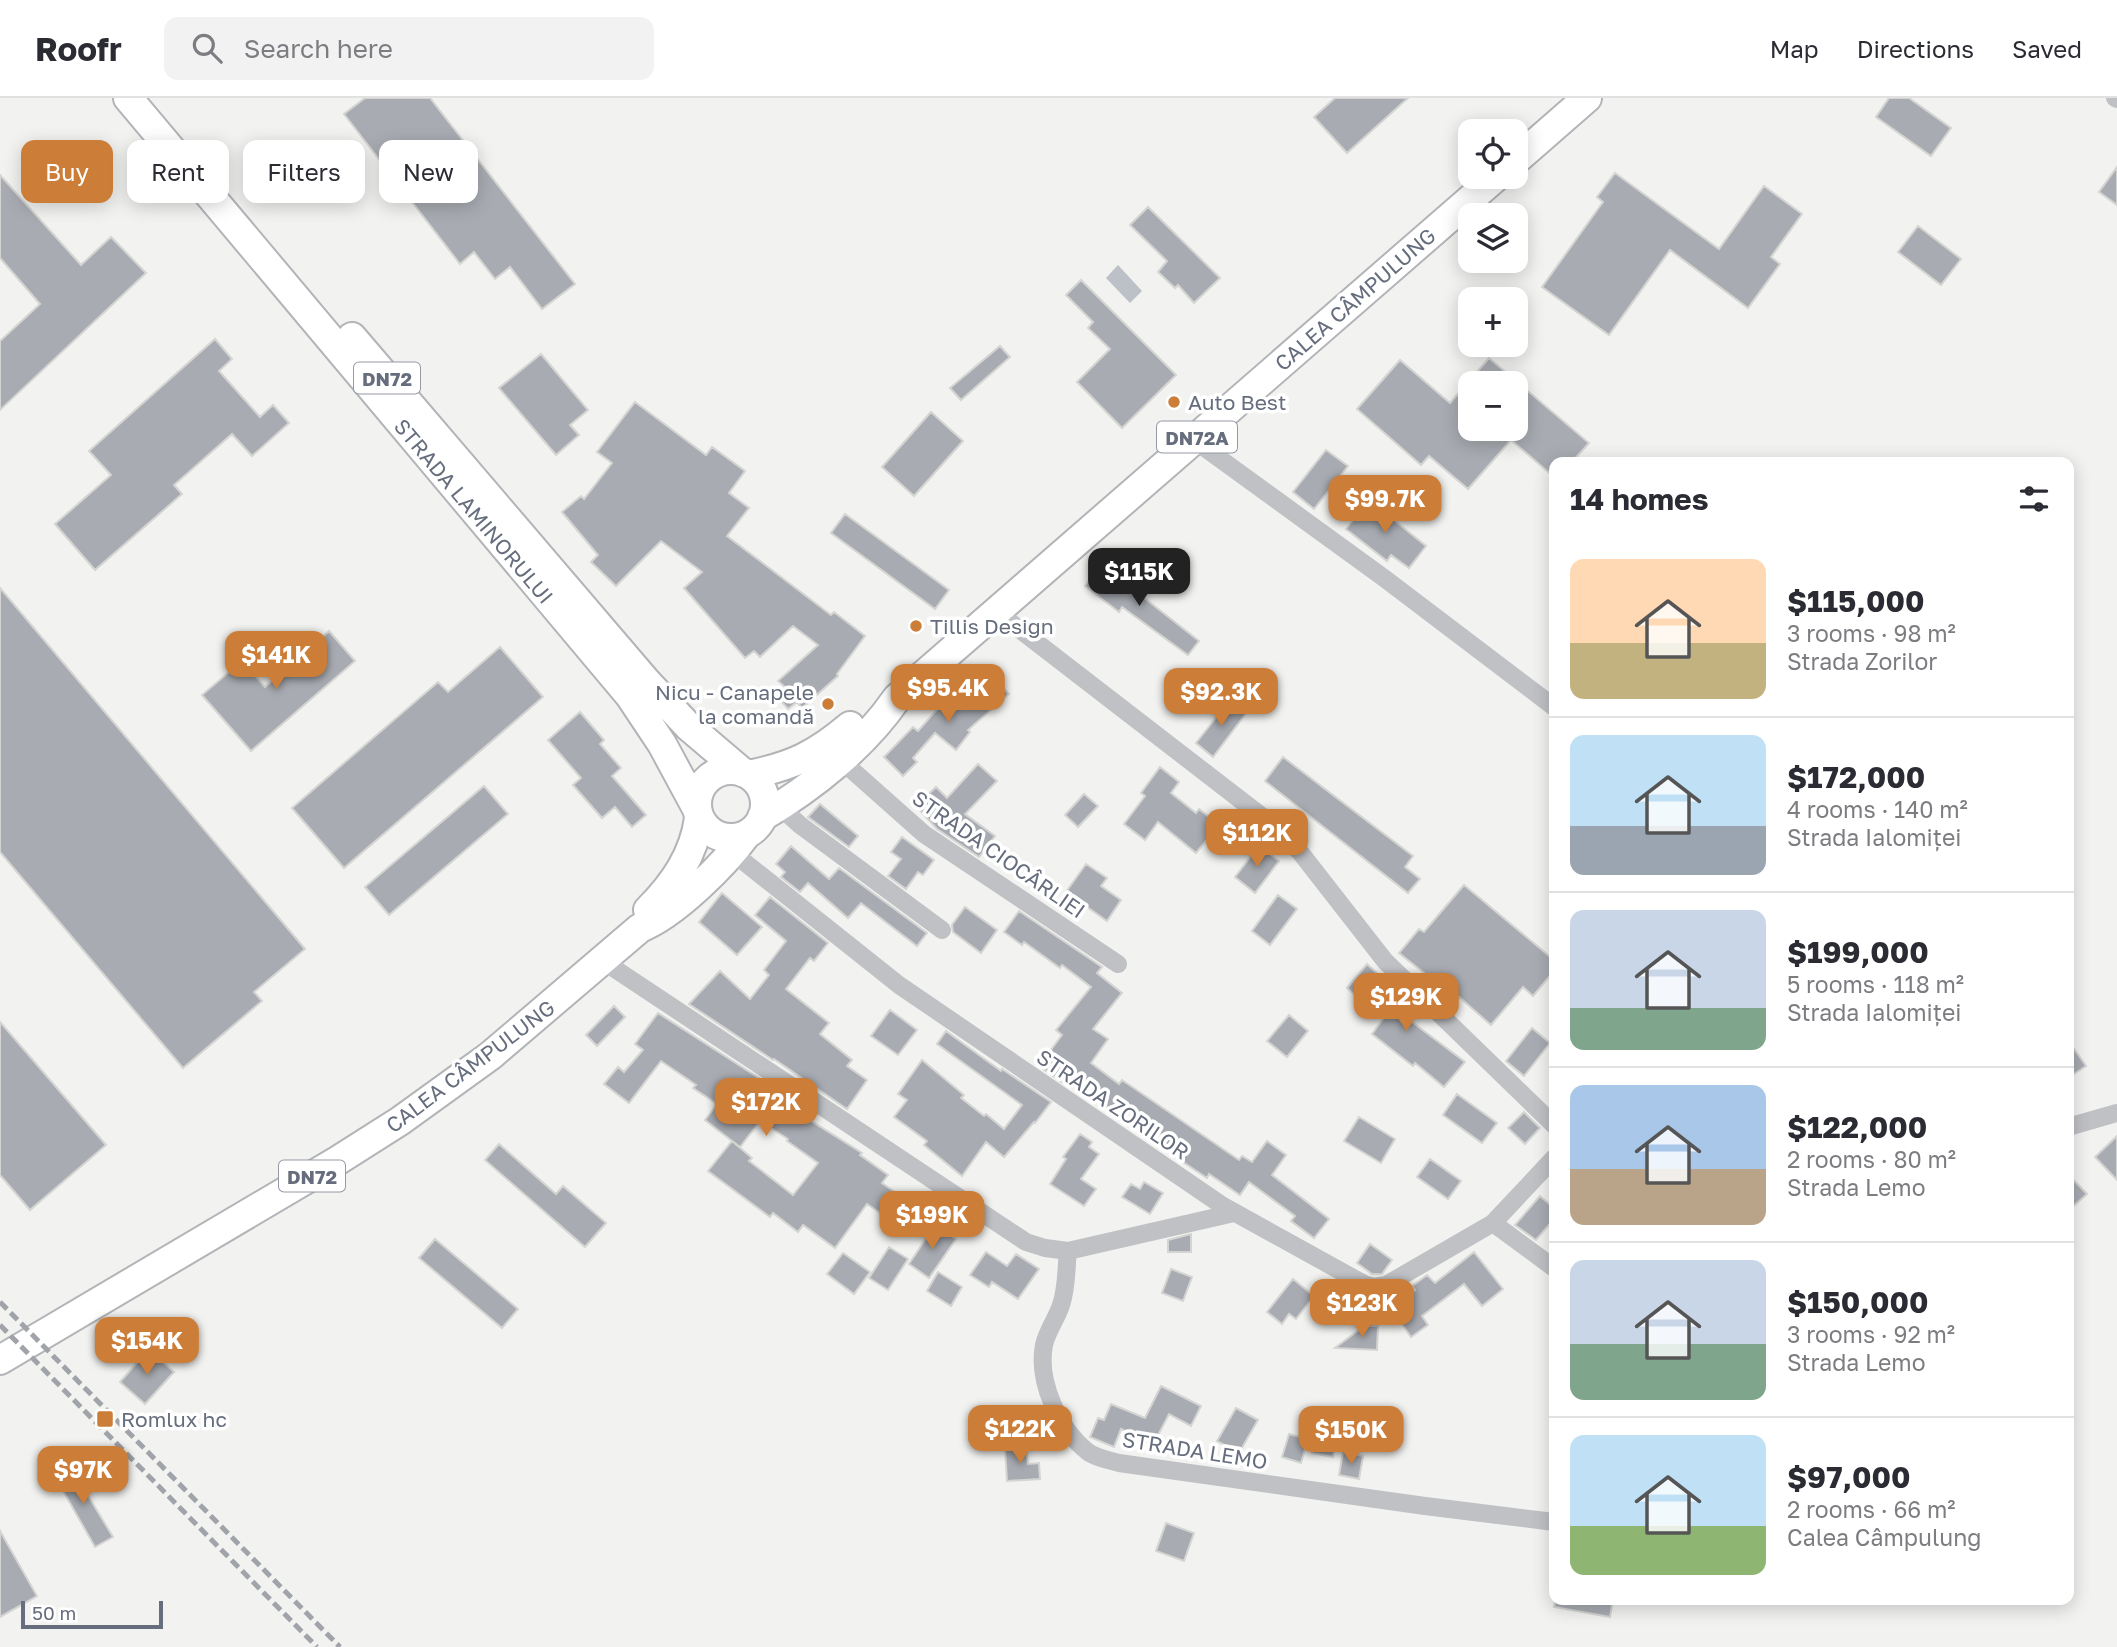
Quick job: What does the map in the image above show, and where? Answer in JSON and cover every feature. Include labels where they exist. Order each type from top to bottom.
[{"type":"main road","name":"STRADA LAMINORULUI","points":[[128,98],[610,672],[668,754],[698,812]]},
{"type":"main road","name":"STRADA LAMINORULUI","points":[[150,98],[646,681],[688,726],[745,774]]},
{"type":"main road","points":[[1528,150],[1587,98]]},
{"type":"main road","name":"CALEA CÂMPULUNG","points":[[0,1360],[337,1161],[400,1121],[490,1056],[639,928],[655,922],[666,913],[833,753],[880,723],[897,698],[1482,189]]},
{"type":"main road","name":"CALEA CÂMPULUNG","points":[[639,928],[646,911],[665,893],[687,859],[692,848],[698,812],[697,795],[710,777],[720,772],[745,774],[833,753]]},
{"type":"main road","name":"DN72","points":[[745,774],[756,782],[764,798],[755,828]]},
{"type":"main road","points":[[698,812],[714,834],[724,838],[736,838],[755,828]]},
{"type":"street","points":[[1194,440],[1384,578],[1549,703]]},
{"type":"street","points":[[997,612],[1264,818],[1300,852],[1385,961],[1549,1120]]},
{"type":"street","name":"STRADA CIOCÂRLIEI","points":[[833,753],[923,834],[1118,964]]},
{"type":"street","points":[[755,828],[800,825],[942,930]]},
{"type":"street","name":"STRADA ZORILOR","points":[[755,828],[899,985],[1234,1213],[1374,1287],[1385,1285],[1493,1223],[1549,1163]]},
{"type":"street","points":[[603,961],[1026,1242],[1068,1251],[1234,1213]]},
{"type":"street","points":[[2074,1125],[2117,1113]]},
{"type":"street","points":[[1493,1223],[1549,1264]]},
{"type":"street","name":"STRADA LEMO","points":[[1068,1251],[1062,1304],[1044,1345],[1044,1370],[1050,1396],[1059,1415],[1072,1437],[1091,1454],[1119,1463],[1549,1521]]},
{"type":"shaded area","points":[[1118,265],[1142,291],[1130,303],[1106,278]]},
{"type":"building","points":[[365,98],[430,98],[463,140],[379,140],[379,159],[344,114]]},
{"type":"building","points":[[1335,98],[1408,98],[1347,153],[1314,117]]},
{"type":"building","points":[[1889,98],[1909,98],[1951,128],[1931,156],[1876,117]]},
{"type":"building","points":[[478,160],[575,284],[542,309],[510,267],[495,279],[474,252],[460,264],[413,203],[478,203]]},
{"type":"building","points":[[2117,167],[2117,205],[2099,192]]},
{"type":"building","points":[[1615,173],[1719,249],[1764,186],[1802,214],[1771,257],[1780,264],[1748,308],[1670,250],[1609,335],[1542,287],[1603,202],[1597,197]]},
{"type":"building","points":[[0,175],[21,198],[21,203],[25,203],[81,265],[111,237],[146,273],[0,410],[0,341],[40,304],[0,258]]},
{"type":"building","points":[[1148,207],[1220,278],[1194,303],[1178,285],[1175,288],[1158,272],[1167,261],[1130,225]]},
{"type":"building","points":[[1918,226],[1961,259],[1941,285],[1898,252]]},
{"type":"building","points":[[1081,280],[1176,375],[1122,428],[1077,382],[1110,349],[1088,328],[1093,322],[1066,295]]},
{"type":"building","points":[[215,339],[232,359],[219,371],[260,417],[273,405],[289,423],[252,456],[232,434],[174,485],[182,494],[95,570],[55,524],[111,475],[89,451]]},
{"type":"building","points":[[1000,346],[1010,357],[961,400],[950,388]]},
{"type":"building","points":[[541,354],[588,410],[570,425],[579,435],[556,455],[499,388]]},
{"type":"building","points":[[1489,358],[1504,371],[1478,371]]},
{"type":"building","points":[[1400,360],[1450,403],[1458,394],[1458,441],[1510,441],[1468,489],[1429,456],[1421,465],[1357,409]]},
{"type":"building","points":[[1528,391],[1589,443],[1576,457],[1549,457],[1549,473],[1512,441],[1528,441]]},
{"type":"building","points":[[635,402],[706,455],[712,447],[745,471],[729,493],[749,508],[727,536],[831,615],[834,612],[865,636],[838,676],[802,708],[797,702],[788,709],[776,695],[785,687],[778,681],[818,645],[793,626],[760,657],[754,651],[745,658],[684,588],[702,572],[661,541],[616,586],[591,562],[598,555],[562,512],[581,496],[584,499],[612,463],[597,452]]},
{"type":"building","points":[[931,412],[963,441],[914,496],[882,467]]},
{"type":"building","points":[[1326,450],[1348,466],[1314,509],[1293,492]]},
{"type":"building","points":[[1369,500],[1426,546],[1409,568],[1391,555],[1387,561],[1346,529]]},
{"type":"building","points":[[845,514],[949,590],[935,609],[831,533]]},
{"type":"building","points":[[1101,564],[1199,641],[1188,655],[1122,607],[1119,612],[1085,586]]},
{"type":"building","points":[[0,588],[305,949],[254,992],[262,1001],[183,1068],[0,852]]},
{"type":"building","points":[[329,631],[355,661],[251,751],[202,695],[242,661],[265,687]]},
{"type":"building","points":[[500,647],[543,697],[344,868],[292,808],[438,682],[448,692]]},
{"type":"building","points":[[991,675],[1009,694],[968,730],[970,732],[956,750],[935,733],[913,758],[917,762],[903,776],[884,757],[913,727],[918,731],[939,707],[947,713]]},
{"type":"building","points":[[1230,700],[1247,712],[1213,757],[1196,743]]},
{"type":"building","points":[[580,712],[604,740],[600,744],[621,768],[612,776],[646,815],[632,827],[615,807],[602,818],[573,785],[581,778],[548,740]]},
{"type":"building","points":[[1283,757],[1413,856],[1405,867],[1420,879],[1408,893],[1265,781]]},
{"type":"building","points":[[978,764],[997,781],[965,814],[995,836],[979,857],[937,829],[916,806],[936,787],[947,798]]},
{"type":"building","points":[[1160,767],[1179,782],[1171,793],[1196,813],[1199,809],[1219,825],[1196,853],[1158,822],[1145,840],[1124,824],[1145,796],[1141,793]]},
{"type":"building","points":[[484,786],[508,814],[389,915],[365,887]]},
{"type":"building","points":[[1084,794],[1098,806],[1078,827],[1065,815]]},
{"type":"building","points":[[820,804],[858,836],[849,847],[808,817]]},
{"type":"building","points":[[902,837],[934,860],[923,875],[918,872],[906,889],[888,876],[901,859],[891,852]]},
{"type":"building","points":[[791,846],[829,879],[839,868],[927,933],[917,946],[861,903],[848,918],[808,883],[800,892],[781,877],[785,872],[776,864]]},
{"type":"building","points":[[1259,846],[1279,861],[1255,893],[1235,877]]},
{"type":"building","points":[[1086,864],[1107,878],[1101,886],[1121,900],[1107,921],[1066,892]]},
{"type":"building","points":[[1464,885],[1549,956],[1549,977],[1533,996],[1523,987],[1491,1025],[1459,997],[1450,1008],[1434,992],[1439,985],[1399,953],[1419,929],[1424,932]]},
{"type":"building","points":[[722,893],[762,927],[737,955],[699,922]]},
{"type":"building","points":[[1278,895],[1297,909],[1270,945],[1252,931]]},
{"type":"building","points":[[770,897],[828,943],[814,961],[810,958],[786,989],[829,1023],[820,1034],[852,1060],[847,1066],[867,1080],[847,1109],[689,1004],[720,971],[750,999],[769,975],[764,970],[786,941],[755,915]]},
{"type":"building","points":[[965,907],[997,930],[981,953],[953,932],[952,925]]},
{"type":"building","points":[[1019,911],[1102,967],[1097,973],[1122,993],[1093,1029],[1108,1039],[1091,1063],[1119,1084],[1122,1080],[1239,1160],[1242,1156],[1252,1162],[1267,1141],[1286,1155],[1272,1175],[1329,1219],[1314,1238],[1291,1221],[1295,1216],[1249,1182],[1240,1195],[1209,1174],[1207,1178],[1174,1156],[1159,1145],[1165,1137],[1129,1109],[1121,1121],[1102,1107],[1108,1098],[1074,1072],[1064,1084],[1039,1066],[1062,1035],[1056,1030],[1091,987],[1062,965],[1060,968],[1024,942],[1022,945],[1004,932]]},
{"type":"building","points":[[1367,964],[1382,978],[1371,991],[1465,1062],[1444,1087],[1415,1063],[1413,1066],[1372,1034],[1383,1019],[1347,988]]},
{"type":"building","points":[[614,1006],[625,1017],[597,1046],[586,1035]]},
{"type":"building","points":[[890,1010],[917,1030],[898,1055],[871,1036]]},
{"type":"building","points":[[658,1013],[759,1078],[754,1085],[862,1153],[860,1155],[888,1175],[882,1183],[912,1204],[898,1225],[867,1204],[835,1248],[803,1225],[798,1232],[773,1213],[770,1217],[708,1171],[732,1141],[752,1158],[749,1161],[793,1195],[818,1163],[787,1141],[788,1139],[760,1121],[740,1147],[705,1120],[717,1104],[693,1088],[696,1085],[661,1061],[629,1103],[604,1084],[618,1067],[624,1072],[643,1050],[635,1044]]},
{"type":"building","points":[[1289,1015],[1308,1031],[1287,1057],[1267,1041]]},
{"type":"building","points":[[0,1022],[106,1145],[30,1210],[0,1175]]},
{"type":"building","points":[[1532,1028],[1549,1042],[1524,1076],[1506,1061]]},
{"type":"building","points":[[946,1031],[1001,1071],[1002,1069],[1051,1102],[1004,1157],[986,1142],[962,1176],[924,1145],[927,1141],[894,1117],[907,1100],[898,1094],[922,1060],[964,1095],[961,1098],[1004,1129],[1022,1105],[937,1044]]},
{"type":"building","points":[[2074,1049],[2086,1066],[2074,1074]]},
{"type":"building","points":[[1457,1094],[1497,1123],[1482,1143],[1443,1115]]},
{"type":"building","points":[[1524,1112],[1540,1128],[1525,1144],[1508,1128]]},
{"type":"building","points":[[1359,1117],[1395,1139],[1381,1163],[1344,1141]]},
{"type":"building","points":[[1080,1134],[1092,1142],[1089,1147],[1099,1154],[1081,1179],[1096,1189],[1084,1206],[1050,1184],[1066,1159],[1063,1157]]},
{"type":"building","points":[[2117,1136],[2117,1180],[2095,1157]]},
{"type":"building","points":[[499,1144],[556,1194],[563,1186],[606,1223],[585,1247],[485,1160]]},
{"type":"building","points":[[1430,1159],[1461,1181],[1448,1199],[1417,1177]]},
{"type":"building","points":[[2074,1180],[2087,1194],[2074,1206]]},
{"type":"building","points":[[1144,1182],[1163,1193],[1150,1214],[1122,1197],[1131,1184],[1140,1189]]},
{"type":"building","points":[[1540,1196],[1549,1204],[1549,1225],[1536,1240],[1515,1225]]},
{"type":"building","points":[[935,1225],[956,1239],[929,1278],[909,1264]]},
{"type":"building","points":[[1191,1234],[1191,1252],[1168,1252],[1168,1240]]},
{"type":"building","points":[[435,1239],[518,1309],[502,1328],[419,1258]]},
{"type":"building","points":[[1370,1244],[1392,1260],[1382,1274],[1372,1274],[1357,1263]]},
{"type":"building","points":[[889,1247],[908,1259],[888,1290],[869,1278]]},
{"type":"building","points":[[986,1252],[1007,1266],[1016,1254],[1039,1269],[1018,1299],[992,1282],[989,1287],[970,1275]]},
{"type":"building","points":[[1474,1252],[1503,1289],[1482,1306],[1464,1284],[1422,1316],[1428,1325],[1411,1337],[1390,1307],[1415,1290],[1412,1286],[1427,1275],[1435,1283]]},
{"type":"building","points":[[843,1253],[870,1272],[854,1294],[827,1274]]},
{"type":"building","points":[[1171,1269],[1192,1277],[1183,1301],[1162,1293]]},
{"type":"building","points":[[938,1272],[962,1287],[951,1306],[927,1291]]},
{"type":"building","points":[[1293,1279],[1314,1296],[1296,1319],[1289,1314],[1282,1324],[1267,1312]]},
{"type":"building","points":[[1364,1326],[1378,1326],[1377,1350],[1335,1348]]},
{"type":"building","points":[[149,1349],[174,1372],[145,1404],[120,1382]]},
{"type":"building","points":[[1161,1386],[1201,1406],[1191,1426],[1169,1414],[1153,1445],[1121,1429],[1114,1447],[1090,1437],[1098,1418],[1104,1420],[1111,1404],[1145,1418]]},
{"type":"building","points":[[1236,1408],[1258,1420],[1239,1453],[1217,1441]]},
{"type":"building","points":[[1320,1418],[1341,1423],[1333,1457],[1312,1453]]},
{"type":"building","points":[[1289,1434],[1308,1439],[1301,1463],[1282,1457]]},
{"type":"building","points":[[1026,1446],[1028,1464],[1039,1463],[1040,1479],[1007,1481],[1005,1448]]},
{"type":"building","points":[[1343,1452],[1363,1456],[1359,1479],[1339,1475]]},
{"type":"building","points":[[69,1464],[113,1537],[95,1547],[53,1473]]},
{"type":"building","points":[[1166,1523],[1194,1533],[1184,1561],[1156,1551]]},
{"type":"building","points":[[0,1531],[37,1596],[0,1617]]},
{"type":"building","points":[[1554,1605],[1612,1605],[1610,1617]]},
{"type":"railway","points":[[0,1302],[340,1647]]},
{"type":"railway","points":[[0,1325],[317,1647]]},
{"type":"place","name":"Auto Best","points":[[1174,402]]},
{"type":"place","name":"Tillis Design","points":[[916,626]]},
{"type":"place","name":"Nicu - Canapele la comandă","points":[[828,704]]},
{"type":"place","name":"Romlux hc","points":[[105,1419]]}]
